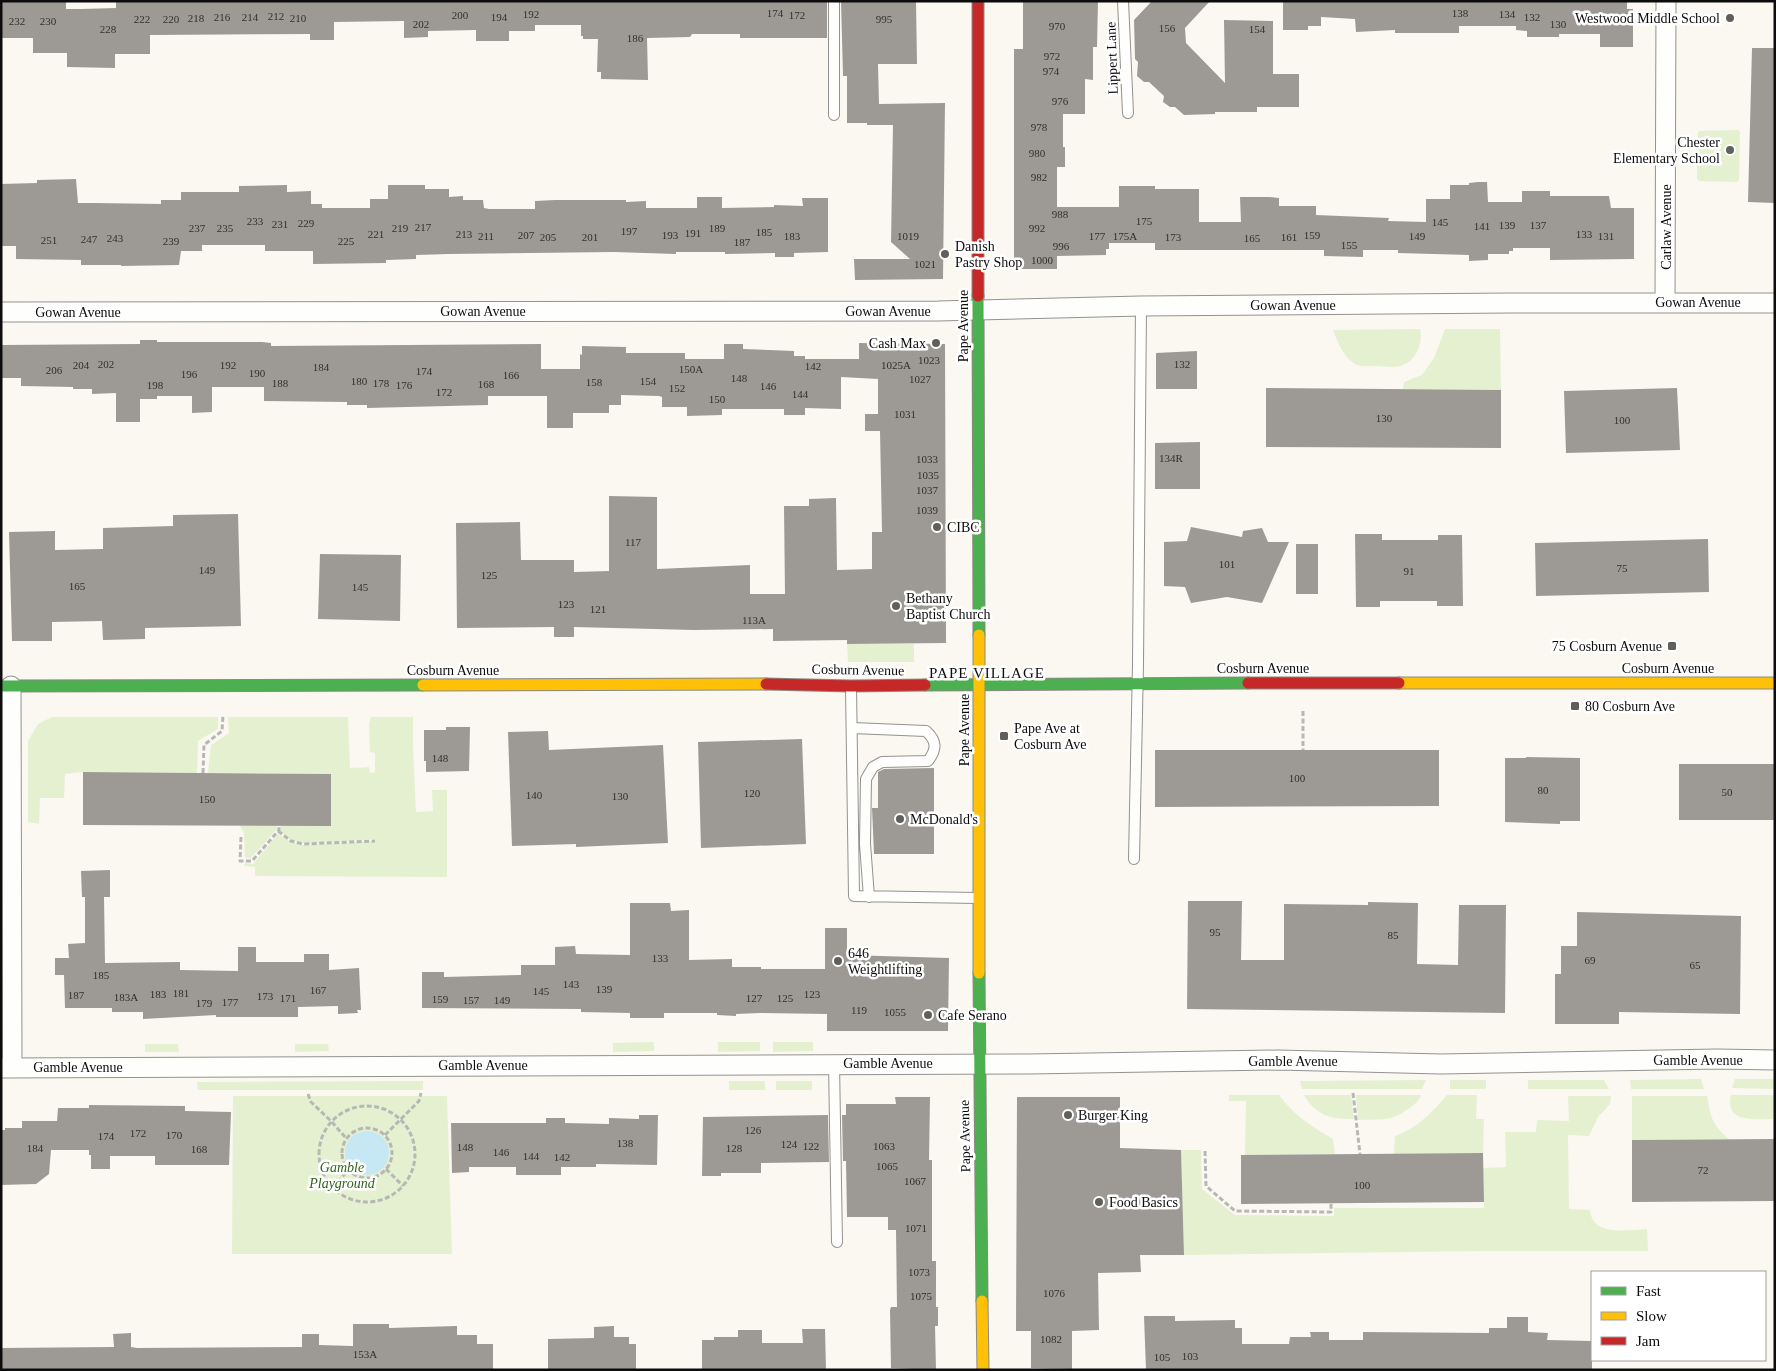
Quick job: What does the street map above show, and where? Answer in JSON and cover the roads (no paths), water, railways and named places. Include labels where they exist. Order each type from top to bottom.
[{"type":"street","name":"Pape Avenue","points":[[978,1],[979,1063],[983,1370]]},
{"type":"street","name":"Carlaw Avenue","points":[[1665,302],[1666,1]]},
{"type":"street","name":"Gowan Avenue","points":[[1,312],[978,310],[1141,306],[1665,302],[1775,303]]},
{"type":"street","name":"Cosburn Avenue","points":[[6,686],[1775,683]]},
{"type":"street","points":[[6,686],[7,1068]]},
{"type":"street","name":"Gamble Avenue","points":[[7,1068],[1278,1060],[1441,1064],[1717,1059],[1775,1060]]},
{"type":"lane","points":[[834,1],[834,115]]},
{"type":"lane","name":"Lippert Lane","points":[[1123,1],[1128,113]]},
{"type":"lane","points":[[1134,859],[1141,306]]},
{"type":"lane","points":[[851,686],[854,896],[979,898]]},
{"type":"lane","points":[[852,728],[926,731],[932,737],[935,745],[934,754],[928,761],[882,762],[874,767],[866,779],[865,844],[869,897]]},
{"type":"lane","points":[[834,1063],[837,1242]]},
{"type":"water","points":[[367,1131],[379,1135],[385,1141],[389,1153],[385,1165],[379,1171],[367,1175],[355,1171],[349,1165],[345,1153],[349,1141],[355,1135]]},
{"type":"place","name":"Westwood Middle School","points":[[1730,18]]},
{"type":"place","name":"Chester Elementary School","points":[[1730,150]]},
{"type":"place","name":"Danish Pastry Shop","points":[[945,254]]},
{"type":"place","name":"Cash Max","points":[[936,343]]},
{"type":"place","name":"CIBC","points":[[937,527]]},
{"type":"place","name":"Bethany Baptist Church","points":[[896,606]]},
{"type":"place","name":"75 Cosburn Avenue","points":[[1672,646]]},
{"type":"place","name":"80 Cosburn Ave","points":[[1575,706]]},
{"type":"place","name":"Pape Ave at Cosburn Ave","points":[[1004,736]]},
{"type":"place","name":"McDonald's","points":[[900,819]]},
{"type":"place","name":"646 Weightlifting","points":[[838,961]]},
{"type":"place","name":"Cafe Serano","points":[[928,1015]]},
{"type":"place","name":"Burger King","points":[[1068,1115]]},
{"type":"place","name":"Food Basics","points":[[1099,1202]]},
{"type":"district","name":"PAPE VILLAGE","points":[[987,673]]},
{"type":"park label","name":"Gamble Playground","points":[[342,1176]]}]
